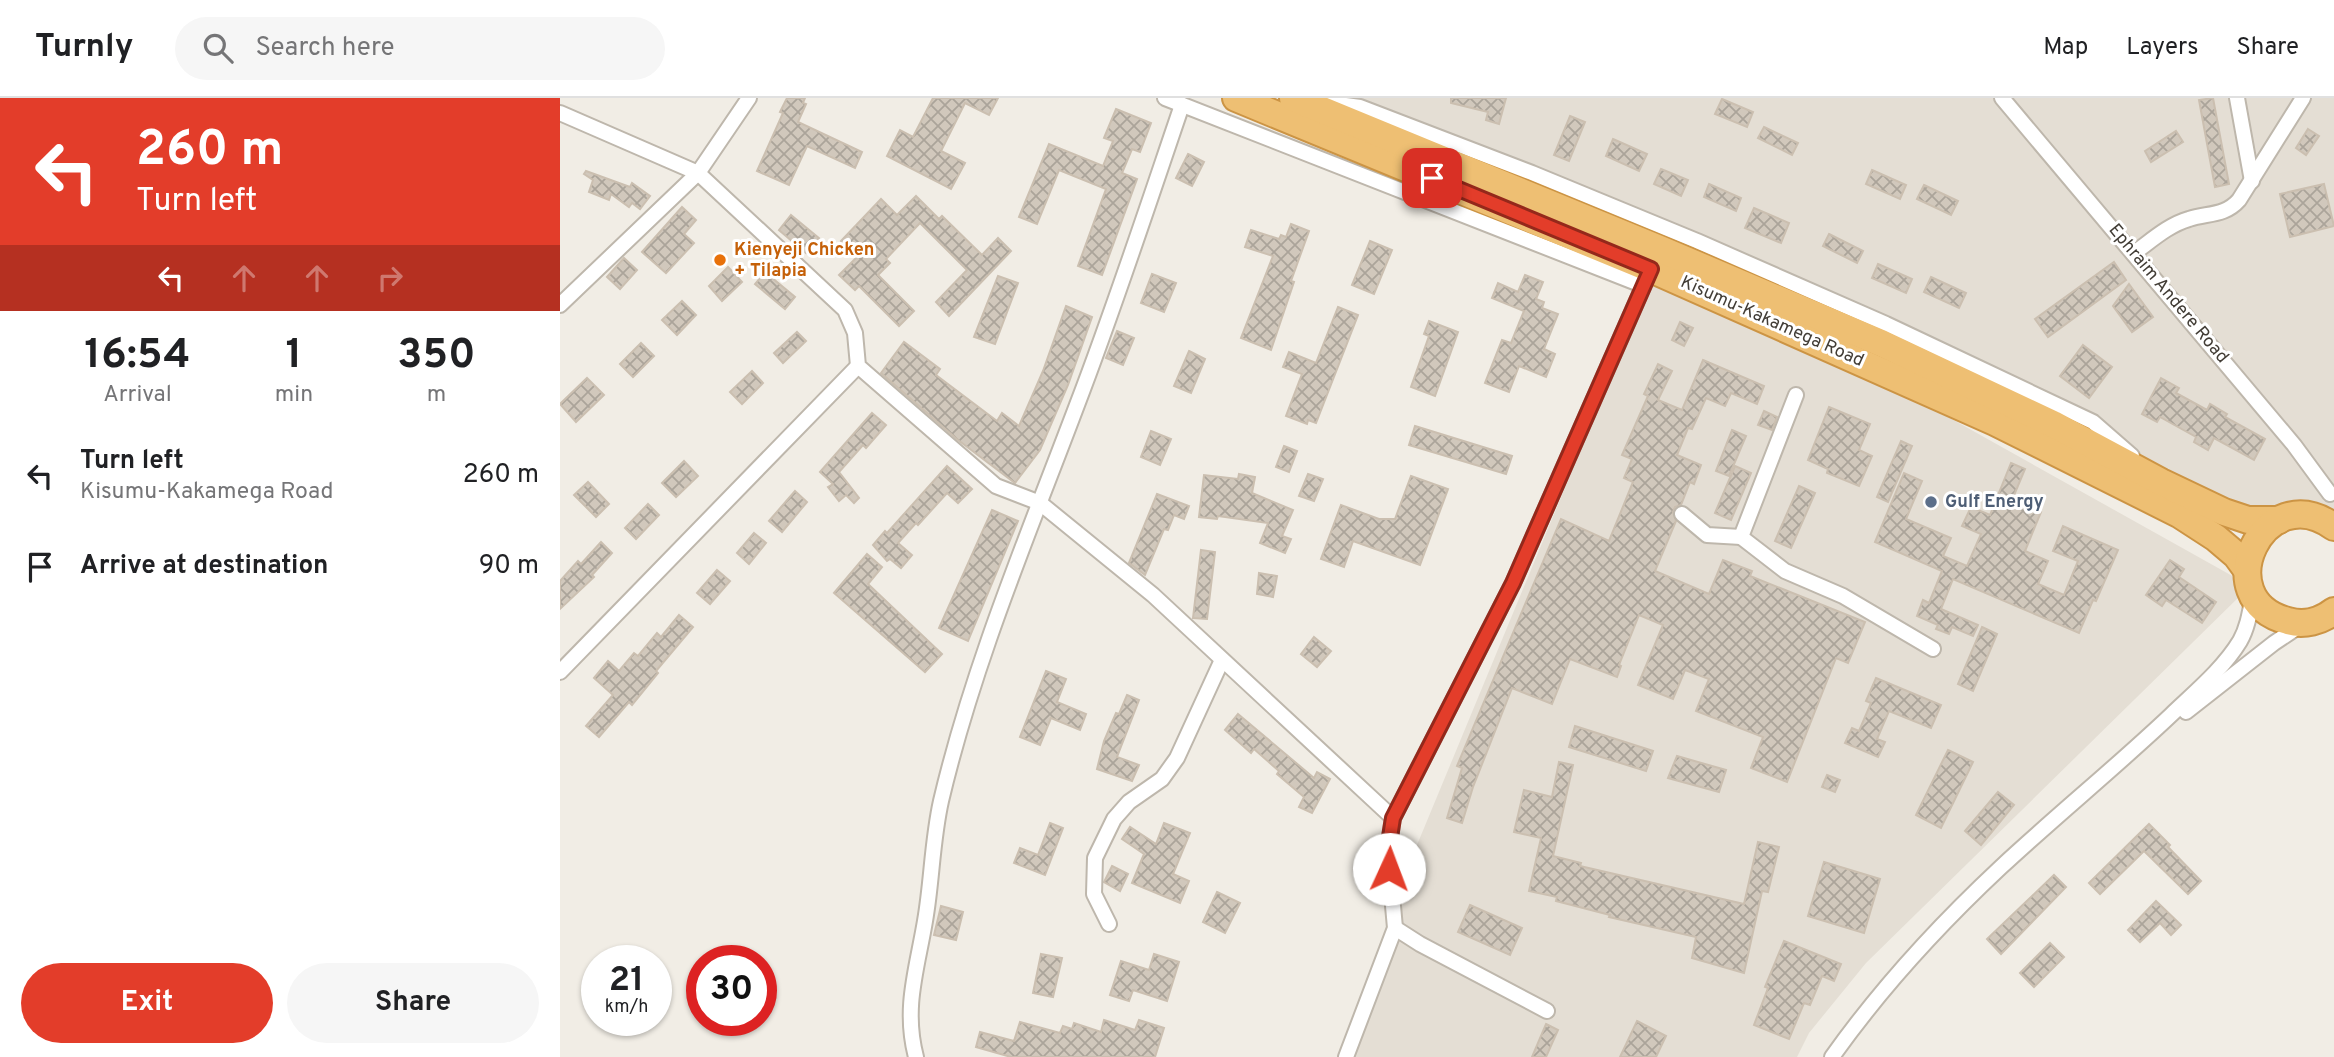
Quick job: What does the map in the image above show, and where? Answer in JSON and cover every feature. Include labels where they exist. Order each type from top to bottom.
[{"type":"highway","name":"Kisumu-Kakamega Road","points":[[1236,98],[1647,277],[1995,422],[2179,514],[2216,538],[2236,555],[2269,613],[2292,623],[2325,616]]},
{"type":"highway","name":"Kisumu-Kakamega Road","points":[[1294,98],[1660,248],[1881,343],[2053,424],[2161,482],[2224,512],[2248,520],[2316,517],[2334,527]]},
{"type":"highway","points":[[2250,582],[2252,545],[2269,526],[2291,517]]},
{"type":"street","points":[[560,305],[698,173],[749,98]]},
{"type":"street","points":[[1165,98],[1647,277],[1513,583],[1393,818],[1388,850],[1395,928],[1346,1057]]},
{"type":"street","name":"Ephraim Andere Road","points":[[2002,98],[2332,492]]},
{"type":"street","points":[[2238,98],[2252,181]]},
{"type":"street","points":[[2134,253],[2169,228],[2190,218],[2232,209],[2303,98]]},
{"type":"street","points":[[916,1057],[911,1040],[910,1001],[925,920],[934,834],[974,680],[1093,363],[1182,105]]},
{"type":"street","points":[[560,113],[698,173],[845,310],[856,333],[858,366],[996,486],[1040,503],[1153,595],[1393,818]]},
{"type":"street","points":[[560,672],[858,366]]},
{"type":"street","points":[[1741,537],[1796,395]]},
{"type":"street","points":[[2291,517],[2332,492]]},
{"type":"street","points":[[1682,514],[1707,536],[1741,537],[1785,571],[1843,596],[1933,649]]},
{"type":"street","points":[[1832,1057],[1856,1023],[1921,947],[2000,869],[2139,745],[2226,660],[2241,639],[2249,620],[2250,582]]},
{"type":"street","points":[[2139,745],[2274,643],[2325,616]]},
{"type":"street","points":[[1109,924],[1094,894],[1095,858],[1114,819],[1129,802],[1162,779],[1177,758],[1222,660]]},
{"type":"street","points":[[1395,928],[1547,1011]]},
{"type":"shaded area","points":[[1293,98],[2334,98],[2334,524],[2262,520]]},
{"type":"shaded area","points":[[1656,268],[1805,337],[2236,578],[2242,594],[1866,963],[1809,1033],[1797,1057],[1338,1057],[1417,845]]},
{"type":"building","points":[[787,98],[805,98],[803,103],[806,104],[798,122],[862,152],[855,168],[807,146],[789,185],[757,171]]},
{"type":"building","points":[[933,98],[998,98],[989,115],[965,103],[941,151],[965,163],[951,189],[887,156],[900,130],[913,137]]},
{"type":"building","points":[[1451,98],[1506,98],[1499,124],[1486,120],[1488,112],[1451,103]]},
{"type":"building","points":[[2213,98],[2229,184],[2215,187],[2199,100]]},
{"type":"building","points":[[1722,99],[1753,112],[1747,127],[1715,114]]},
{"type":"building","points":[[1116,109],[1151,123],[1140,152],[1132,149],[1122,173],[1137,179],[1102,275],[1078,266],[1106,189],[1059,170],[1037,224],[1019,217],[1049,144],[1103,166],[1113,141],[1104,138]]},
{"type":"building","points":[[1570,116],[1585,122],[1569,161],[1554,155]]},
{"type":"building","points":[[1764,127],[1798,143],[1792,155],[1758,138]]},
{"type":"building","points":[[2308,129],[2319,136],[2306,155],[2296,148]]},
{"type":"building","points":[[2176,131],[2183,142],[2151,162],[2145,151]]},
{"type":"building","points":[[1613,139],[1647,154],[1639,171],[1606,156]]},
{"type":"building","points":[[1188,154],[1204,162],[1192,186],[1176,178]]},
{"type":"building","points":[[1661,169],[1688,180],[1681,196],[1654,184]]},
{"type":"building","points":[[1872,170],[1906,185],[1900,199],[1866,184]]},
{"type":"building","points":[[586,171],[630,187],[632,183],[650,196],[640,209],[632,203],[629,207],[611,194],[609,200],[589,192],[593,180],[584,174]]},
{"type":"building","points":[[1709,184],[1741,198],[1736,211],[1704,197]]},
{"type":"building","points":[[2324,184],[2334,226],[2290,237],[2280,194]]},
{"type":"building","points":[[1924,185],[1958,201],[1951,215],[1917,199]]},
{"type":"building","points":[[916,196],[939,219],[942,216],[982,255],[998,238],[1011,251],[949,316],[936,302],[967,270],[920,223],[886,259],[890,263],[878,275],[914,311],[899,326],[859,286],[855,290],[839,275],[857,257],[841,241],[881,199],[897,215]]},
{"type":"building","points":[[682,207],[696,220],[684,234],[694,243],[666,273],[642,252]]},
{"type":"building","points":[[1754,208],[1789,223],[1781,243],[1745,228]]},
{"type":"building","points":[[791,215],[819,238],[806,253],[779,230]]},
{"type":"building","points":[[1291,224],[1309,231],[1271,350],[1241,338],[1273,256],[1245,247],[1251,230],[1279,239],[1281,235],[1286,237]]},
{"type":"building","points":[[1829,234],[1863,251],[1857,263],[1823,246]]},
{"type":"building","points":[[1370,241],[1392,250],[1374,294],[1352,285]]},
{"type":"building","points":[[624,258],[637,270],[620,289],[607,277]]},
{"type":"building","points":[[2114,262],[2126,280],[2048,337],[2035,319]]},
{"type":"building","points":[[1878,264],[1912,279],[1906,293],[1872,278]]},
{"type":"building","points":[[728,267],[742,282],[722,301],[709,286]]},
{"type":"building","points":[[765,272],[795,297],[785,309],[755,284]]},
{"type":"building","points":[[1152,274],[1176,283],[1164,312],[1141,303]]},
{"type":"building","points":[[1525,275],[1543,282],[1536,299],[1544,302],[1542,308],[1558,314],[1544,349],[1555,354],[1546,377],[1519,366],[1509,392],[1485,383],[1502,340],[1511,343],[1524,311],[1492,298],[1498,283],[1518,292]]},
{"type":"building","points":[[998,276],[1018,283],[995,344],[974,337]]},
{"type":"building","points":[[1931,277],[1966,293],[1959,308],[1924,292]]},
{"type":"building","points":[[2129,284],[2153,317],[2132,332],[2113,306]]},
{"type":"building","points":[[682,301],[696,315],[677,335],[662,320]]},
{"type":"building","points":[[1066,306],[1092,317],[1068,385],[1040,450],[1015,483],[958,440],[881,373],[904,342],[940,369],[936,375],[997,421],[1002,413],[1019,426],[1043,371]]},
{"type":"building","points":[[1338,307],[1358,315],[1316,423],[1308,420],[1307,424],[1286,416],[1302,374],[1283,367],[1289,352],[1316,363]]},
{"type":"building","points":[[1429,321],[1458,332],[1435,396],[1411,387],[1429,336],[1424,334]]},
{"type":"building","points":[[1680,322],[1693,328],[1684,346],[1672,340]]},
{"type":"building","points":[[1117,331],[1134,338],[1123,365],[1106,358]]},
{"type":"building","points":[[797,332],[806,341],[783,363],[774,353]]},
{"type":"building","points":[[641,343],[654,356],[633,377],[620,364]]},
{"type":"building","points":[[2083,345],[2112,367],[2089,398],[2060,376]]},
{"type":"building","points":[[1189,351],[1205,359],[1191,393],[1174,386]]},
{"type":"building","points":[[1703,360],[1764,386],[1757,404],[1731,393],[1725,406],[1706,398],[1692,429],[1688,428],[1677,455],[1701,465],[1694,484],[1690,482],[1681,505],[1675,507],[1673,512],[1676,521],[1655,571],[1709,594],[1723,560],[1752,571],[1750,576],[1865,622],[1848,663],[1836,658],[1787,782],[1751,768],[1763,737],[1696,711],[1709,679],[1685,670],[1673,699],[1638,685],[1663,625],[1639,615],[1619,665],[1621,666],[1617,677],[1570,659],[1552,704],[1512,688],[1473,787],[1462,823],[1447,818],[1462,768],[1457,766],[1561,519],[1609,541],[1633,482],[1624,478],[1632,459],[1622,455],[1648,396],[1644,394],[1658,364],[1672,371],[1658,400],[1682,410]]},
{"type":"building","points":[[752,371],[763,383],[742,404],[730,392]]},
{"type":"building","points":[[587,378],[604,395],[576,422],[560,404]]},
{"type":"building","points":[[2161,378],[2179,388],[2176,393],[2207,410],[2210,404],[2227,414],[2225,417],[2265,439],[2254,460],[2214,438],[2208,450],[2194,442],[2196,437],[2160,417],[2157,422],[2142,414]]},
{"type":"building","points":[[1829,407],[1870,424],[1859,450],[1872,456],[1859,486],[1827,473],[1828,469],[1808,460]]},
{"type":"building","points":[[1764,411],[1777,417],[1772,430],[1758,425]]},
{"type":"building","points":[[872,413],[886,425],[866,448],[863,445],[839,472],[859,498],[854,503],[846,495],[839,501],[828,487],[833,484],[820,472]]},
{"type":"building","points":[[1415,426],[1512,456],[1506,474],[1409,445]]},
{"type":"building","points":[[1732,430],[1746,436],[1729,476],[1716,471]]},
{"type":"building","points":[[1151,431],[1171,439],[1160,465],[1141,457]]},
{"type":"building","points":[[1901,441],[1912,446],[1888,502],[1877,497]]},
{"type":"building","points":[[1284,446],[1297,451],[1289,472],[1276,467]]},
{"type":"building","points":[[684,461],[698,476],[676,497],[662,483]]},
{"type":"building","points":[[2011,463],[2025,469],[2012,500],[2041,512],[2025,551],[2048,561],[2038,584],[2064,595],[2078,561],[2053,551],[2063,526],[2118,550],[2079,633],[1953,579],[1941,609],[1978,625],[1973,636],[1952,627],[1949,634],[1936,629],[1938,625],[1917,616],[1923,600],[1929,603],[1942,571],[1875,542],[1904,473],[1922,481],[1906,519],[1951,538],[1943,556],[1967,566],[1981,534],[1962,526],[1971,507],[1990,515]]},
{"type":"building","points":[[947,466],[972,489],[958,503],[947,493],[898,543],[912,555],[901,568],[890,559],[887,561],[873,545]]},
{"type":"building","points":[[1735,466],[1751,473],[1731,520],[1715,513]]},
{"type":"building","points":[[1239,474],[1255,477],[1252,493],[1293,510],[1282,536],[1291,539],[1285,553],[1260,543],[1268,523],[1218,516],[1217,519],[1199,517],[1204,475],[1238,479]]},
{"type":"building","points":[[1308,474],[1323,479],[1314,501],[1299,496]]},
{"type":"building","points":[[1411,476],[1448,489],[1420,565],[1353,541],[1344,567],[1321,559],[1341,505],[1379,519],[1395,519]]},
{"type":"building","points":[[588,482],[609,504],[596,517],[574,495]]},
{"type":"building","points":[[1799,486],[1815,493],[1791,548],[1775,541]]},
{"type":"building","points":[[795,491],[807,502],[782,532],[769,521]]},
{"type":"building","points":[[1157,494],[1189,506],[1184,519],[1174,515],[1168,530],[1164,529],[1145,575],[1129,563]]},
{"type":"building","points":[[648,504],[659,515],[636,539],[625,528]]},
{"type":"building","points":[[992,510],[1018,521],[968,641],[939,628]]},
{"type":"building","points":[[754,533],[766,543],[749,564],[737,553]]},
{"type":"building","points":[[601,542],[612,553],[592,575],[594,577],[560,609],[560,581],[578,561],[581,564]]},
{"type":"building","points":[[1201,550],[1215,552],[1207,619],[1193,618]]},
{"type":"building","points":[[867,554],[882,567],[868,584],[942,654],[925,672],[834,593]]},
{"type":"building","points":[[2170,560],[2184,569],[2179,577],[2216,602],[2202,623],[2166,600],[2162,606],[2146,595]]},
{"type":"building","points":[[717,570],[730,581],[710,604],[697,593]]},
{"type":"building","points":[[1259,573],[1277,576],[1273,597],[1257,594]]},
{"type":"building","points":[[679,615],[693,627],[632,705],[629,702],[599,737],[586,726],[613,695],[594,678],[608,661],[619,671],[634,653],[638,656],[657,633],[661,637]]},
{"type":"building","points":[[1982,627],[1997,634],[1973,691],[1958,684]]},
{"type":"building","points":[[1314,637],[1331,651],[1317,667],[1301,654]]},
{"type":"building","points":[[1046,671],[1066,679],[1057,702],[1086,714],[1080,730],[1051,718],[1040,745],[1020,737]]},
{"type":"building","points":[[1876,678],[1941,705],[1931,728],[1889,711],[1877,739],[1885,742],[1878,757],[1845,743],[1852,728],[1859,731],[1871,703],[1866,701]]},
{"type":"building","points":[[1127,695],[1139,700],[1117,757],[1139,765],[1132,781],[1097,769],[1104,741]]},
{"type":"building","points":[[1238,714],[1314,778],[1317,772],[1330,779],[1312,813],[1299,807],[1304,797],[1277,774],[1279,771],[1254,749],[1251,753],[1225,730]]},
{"type":"building","points":[[1575,726],[1653,751],[1646,771],[1569,747]]},
{"type":"building","points":[[1948,750],[1973,762],[1941,828],[1916,815]]},
{"type":"building","points":[[1677,756],[1726,770],[1719,792],[1668,778]]},
{"type":"building","points":[[1559,762],[1573,765],[1553,856],[1581,863],[1580,866],[1744,904],[1758,842],[1779,847],[1768,892],[1762,891],[1744,973],[1692,958],[1696,937],[1609,917],[1610,915],[1556,901],[1557,897],[1529,891],[1541,838],[1514,832],[1524,790],[1552,797]]},
{"type":"building","points":[[1827,775],[1840,780],[1835,792],[1822,787]]},
{"type":"building","points":[[1998,792],[2014,805],[1981,845],[1965,831]]},
{"type":"building","points":[[1050,823],[1063,828],[1045,875],[1014,863],[1020,848],[1038,855]]},
{"type":"building","points":[[1164,823],[1190,833],[1173,874],[1189,881],[1180,903],[1132,883],[1144,854],[1122,839],[1130,827],[1156,844]]},
{"type":"building","points":[[2149,824],[2201,881],[2188,894],[2144,851],[2100,894],[2089,883]]},
{"type":"building","points":[[1824,862],[1880,879],[1864,933],[1808,916]]},
{"type":"building","points":[[1112,866],[1128,874],[1120,891],[1104,882]]},
{"type":"building","points":[[2054,875],[2066,887],[2001,954],[1987,939]]},
{"type":"building","points":[[1217,892],[1240,903],[1225,933],[1203,922]]},
{"type":"building","points":[[2156,901],[2181,925],[2171,935],[2160,923],[2140,942],[2128,930]]},
{"type":"building","points":[[1470,905],[1522,928],[1510,955],[1458,932]]},
{"type":"building","points":[[941,906],[963,912],[956,940],[934,935]]},
{"type":"building","points":[[1784,941],[1841,964],[1834,981],[1822,976],[1810,1005],[1804,1003],[1789,1039],[1754,1025],[1768,988],[1765,987]]},
{"type":"building","points":[[2050,943],[2064,957],[2034,987],[2020,973]]},
{"type":"building","points":[[1041,954],[1062,958],[1053,997],[1033,993]]},
{"type":"building","points":[[1154,954],[1179,962],[1167,1001],[1133,990],[1129,1001],[1110,995],[1121,961],[1149,970]]},
{"type":"building","points":[[1104,1020],[1135,1030],[1139,1020],[1164,1028],[1155,1057],[1011,1057],[976,1047],[980,1032],[1014,1041],[1020,1022],[1060,1033],[1063,1026],[1072,1029],[1074,1023],[1101,1032]]},
{"type":"building","points":[[1637,1021],[1666,1036],[1656,1057],[1620,1057]]},
{"type":"building","points":[[1546,1024],[1558,1030],[1546,1057],[1532,1057]]},
{"type":"place","name":"Kienyeji Chicken + Tilapia","points":[[720,260]]},
{"type":"place","name":"Gulf Energy","points":[[1931,502]]},
{"type":"route","points":[[1389,869],[1388,850],[1393,818],[1513,583],[1651,269],[1432,178]]}]
